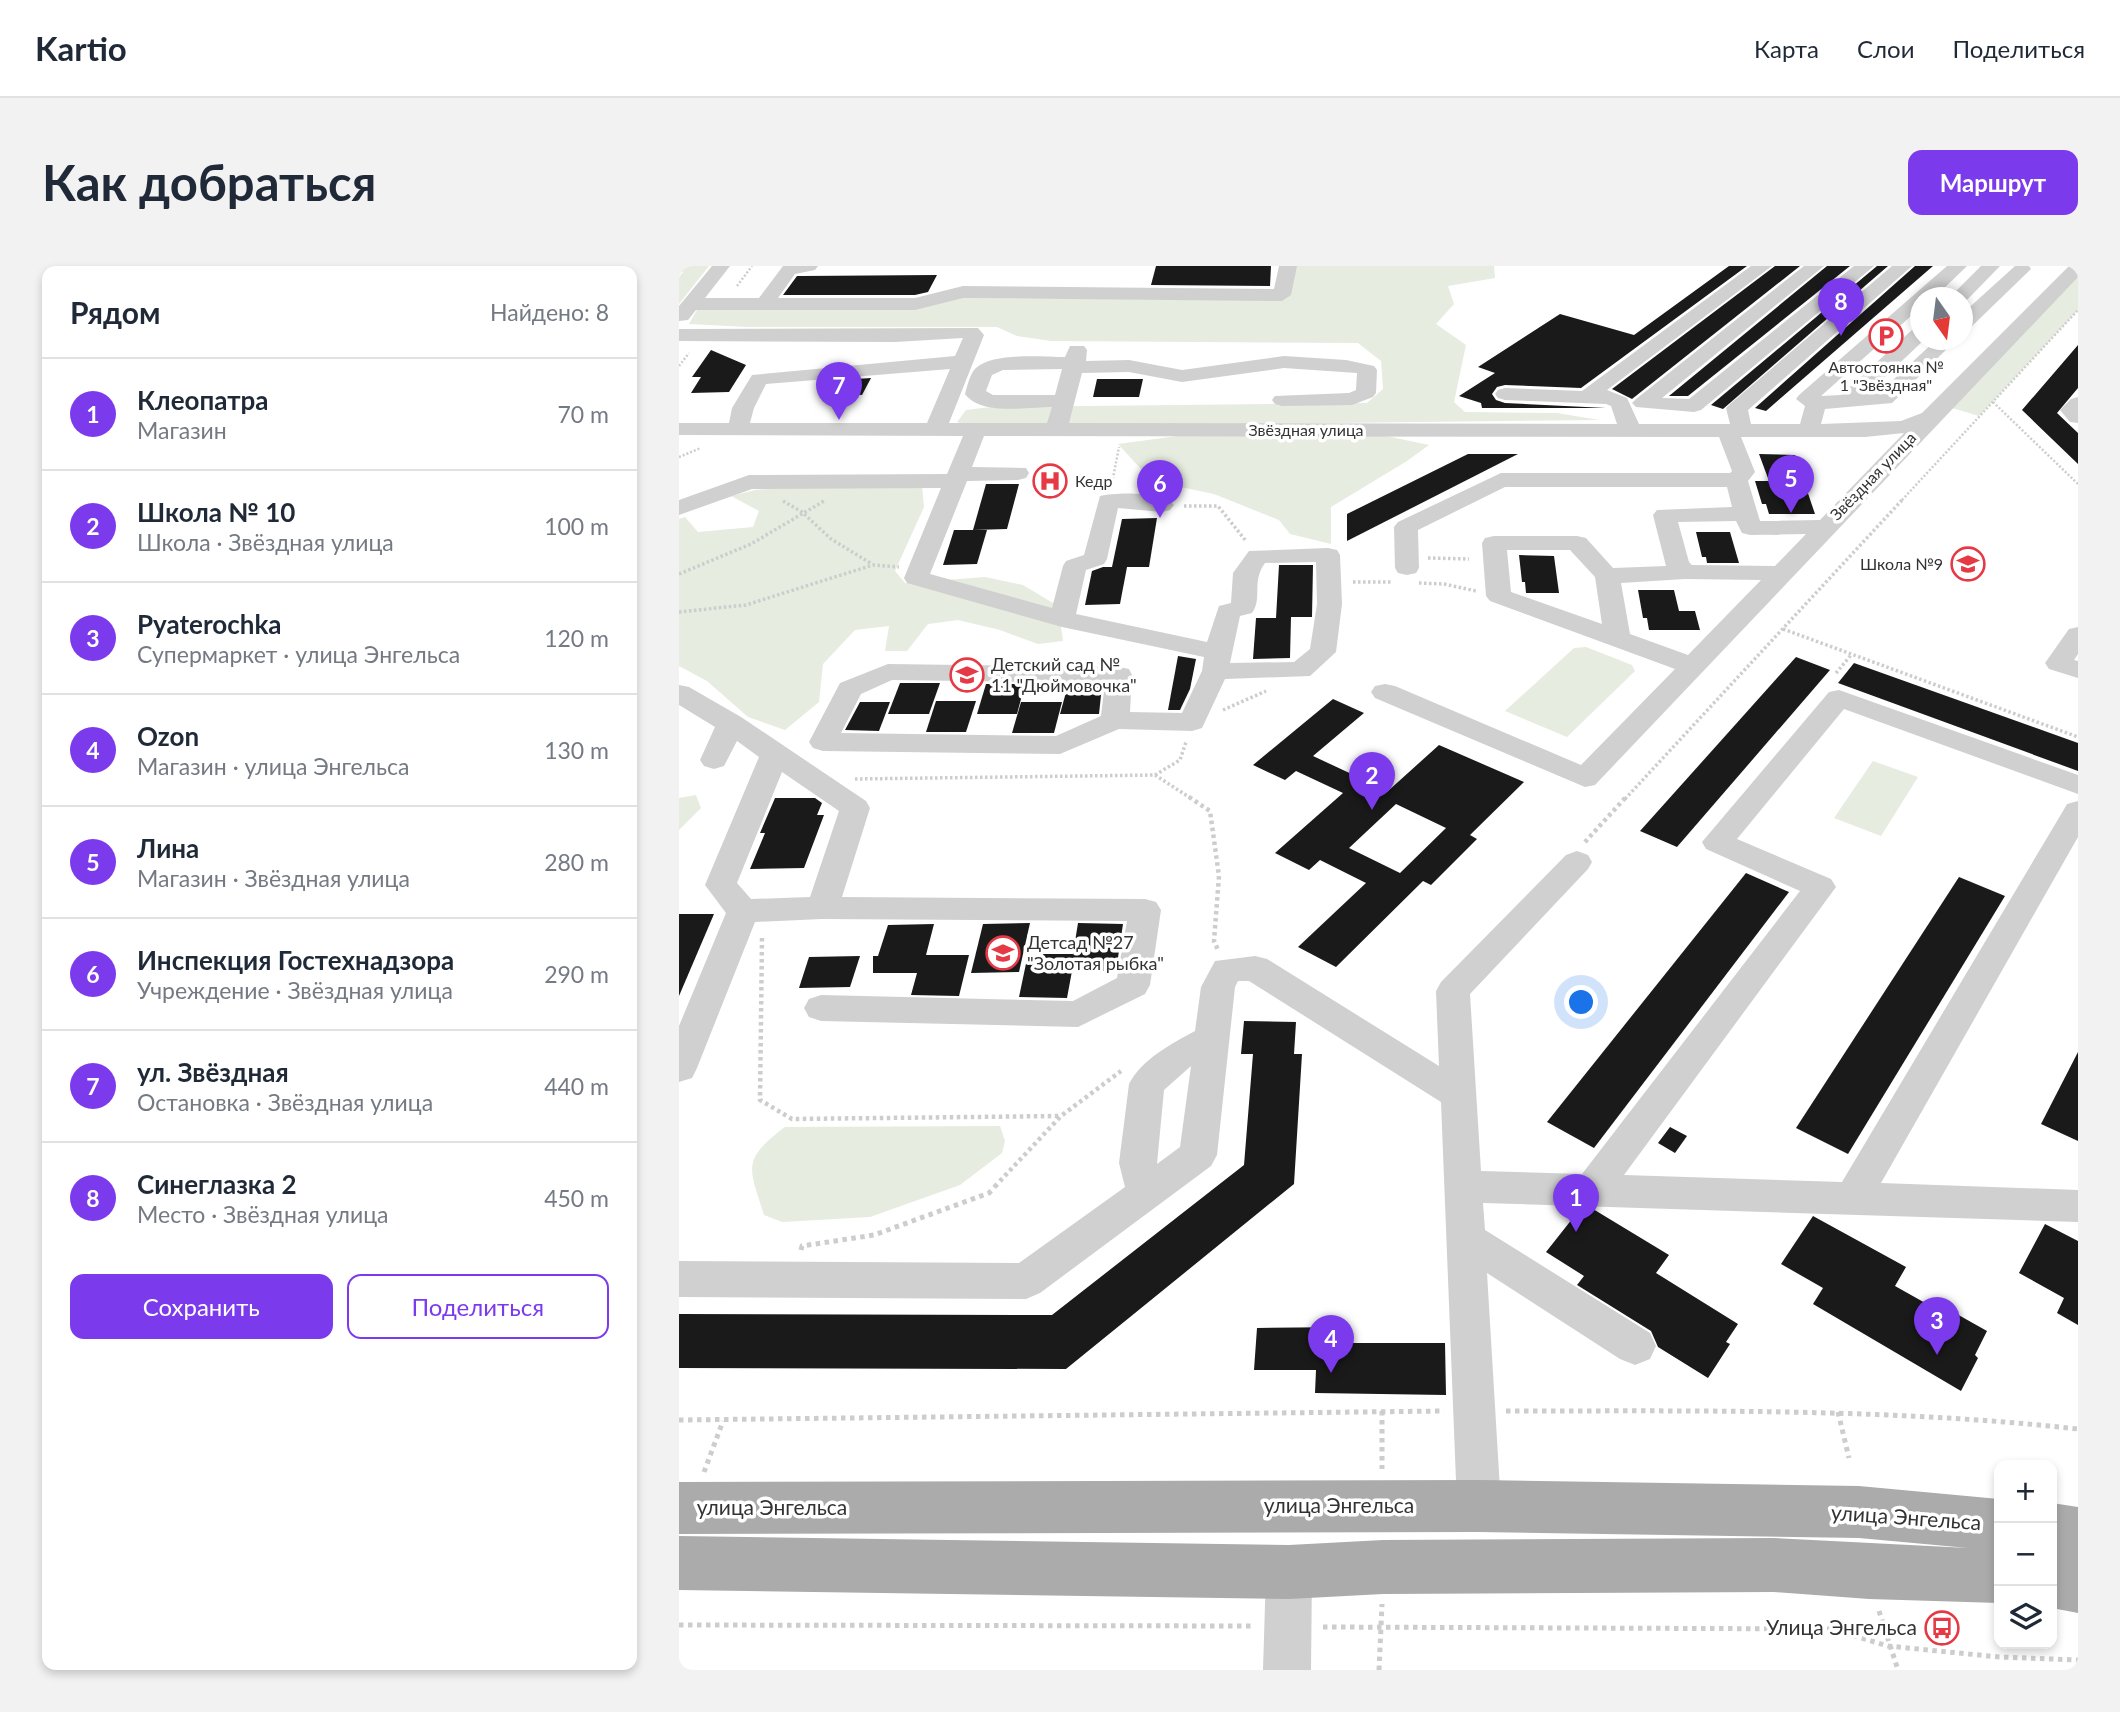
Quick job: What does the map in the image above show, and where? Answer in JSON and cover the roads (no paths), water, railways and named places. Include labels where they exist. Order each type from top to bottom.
[{"type":"main road","name":"улица Энгельса","points":[[689,1495],[1859,1512],[1994,1525]]},
{"type":"main road","points":[[2057,1530],[2078,1533]]},
{"type":"main road","points":[[679,1563],[1289,1572],[1383,1567],[1774,1565],[1869,1572],[1994,1576]]},
{"type":"main road","points":[[2057,1582],[2078,1586]]},
{"type":"street","points":[[685,311],[721,266]]},
{"type":"street","points":[[764,305],[789,270],[809,266]]},
{"type":"street","points":[[685,311],[764,305],[915,304],[963,292],[1282,295],[1288,266]]},
{"type":"street","points":[[1630,430],[1620,402],[1593,392],[1763,266]]},
{"type":"street","points":[[1815,266],[1643,403],[1694,406],[1865,266]]},
{"type":"street","points":[[1407,563],[1406,527],[1501,480],[1736,480],[1744,472],[1734,430],[1737,408],[1903,266]]},
{"type":"street","points":[[1934,287],[1958,266]]},
{"type":"street","points":[[1969,287],[1991,266]]},
{"type":"street","name":"Звёздная улица","points":[[1385,692],[1585,778],[1823,527],[2078,267]]},
{"type":"street","points":[[1973,315],[2022,270]]},
{"type":"street","points":[[1910,319],[1806,399],[1816,403],[1885,399],[1936,350]]},
{"type":"street","points":[[679,335],[895,336],[971,332],[974,335],[935,430]]},
{"type":"street","points":[[1973,332],[2007,340]]},
{"type":"street","points":[[738,429],[743,408],[759,379],[758,336]]},
{"type":"street","points":[[1847,401],[1910,341]]},
{"type":"street","points":[[1075,357],[1083,367],[1129,366],[1182,376],[1285,356]]},
{"type":"street","points":[[1280,430],[1285,356]]},
{"type":"street","points":[[1282,400],[1352,399],[1366,393],[1367,370],[1352,365],[1294,365],[1285,356]]},
{"type":"street","points":[[1063,401],[990,401],[975,394],[983,372],[1000,364],[1075,357]]},
{"type":"street","points":[[1056,430],[1075,357]]},
{"type":"street","points":[[759,379],[851,370],[903,369],[963,361]]},
{"type":"street","points":[[1504,394],[1607,398]]},
{"type":"street","points":[[1809,431],[1816,403]]},
{"type":"street","points":[[2078,403],[2071,410],[2078,417]]},
{"type":"street","name":"Звёздная улица","points":[[679,429],[1865,431],[1904,427],[1930,418]]},
{"type":"street","points":[[976,430],[916,578],[1216,661],[1301,670],[1323,652],[1330,616],[1328,555],[1258,556],[1245,573],[1243,608],[1228,611],[1216,661],[1192,722],[1115,720],[1060,745],[823,742],[850,689],[888,672],[1119,675],[1115,720]]},
{"type":"street","points":[[679,508],[749,482],[866,481],[1018,473]]},
{"type":"street","points":[[1736,480],[1750,528],[1823,527]]},
{"type":"street","points":[[1062,618],[1075,566],[1095,559],[1108,501],[1153,502],[1161,506]]},
{"type":"street","points":[[1685,572],[1677,564],[1665,515],[1746,514]]},
{"type":"street","points":[[1618,641],[1607,576],[1577,543],[1494,543],[1499,596],[1618,641],[1693,666]]},
{"type":"street","points":[[1469,559],[1495,558]]},
{"type":"street","points":[[1607,576],[1685,572],[1781,573]]},
{"type":"street","points":[[2078,635],[2058,663],[2078,670]]},
{"type":"street","points":[[679,693],[731,723],[774,756],[855,808],[822,908]]},
{"type":"street","points":[[1590,1192],[1820,887],[1717,842],[1839,698],[2078,785]]},
{"type":"street","points":[[714,760],[731,723]]},
{"type":"street","points":[[774,756],[721,885],[753,910],[1145,910],[1133,985],[1078,1014],[821,1008]]},
{"type":"street","points":[[1853,1197],[2078,811]]},
{"type":"street","points":[[1479,1506],[1453,991],[1577,862]]},
{"type":"street","points":[[679,1068],[753,910]]},
{"type":"street","points":[[679,1279],[1026,1281],[1198,1155],[1217,987],[1227,970],[1255,968],[1459,1096]]},
{"type":"street","points":[[1146,1193],[1138,1163],[1147,1084],[1180,1055],[1212,1038]]},
{"type":"street","points":[[1462,1186],[2078,1206]]},
{"type":"street","points":[[1465,1238],[1635,1346]]},
{"type":"street","points":[[1287,1648],[1289,1572]]},
{"type":"place","name":"Синеглазка 2","points":[[1841,336]]},
{"type":"place","name":"Автостоянка № 1 \"Звёздная\"","points":[[1886,336]]},
{"type":"place","name":"ул. Звёздная","points":[[839,420]]},
{"type":"place","name":"Кедр","points":[[1050,481]]},
{"type":"place","name":"Лина","points":[[1791,513]]},
{"type":"place","name":"Инспекция Гостехнадзора","points":[[1160,518]]},
{"type":"place","name":"Школа №9","points":[[1968,564]]},
{"type":"place","name":"Детский сад № 11 \"Дюймовочка\"","points":[[967,675]]},
{"type":"place","name":"Школа № 10","points":[[1372,810]]},
{"type":"place","name":"Детсад №27 \"Золотая рыбка\"","points":[[1003,953]]},
{"type":"place","name":"Клеопатра","points":[[1576,1232]]},
{"type":"place","name":"Pyaterochka","points":[[1937,1355]]},
{"type":"place","name":"Ozon","points":[[1331,1373]]},
{"type":"place","name":"Улица Энгельса","points":[[1942,1628]]}]
